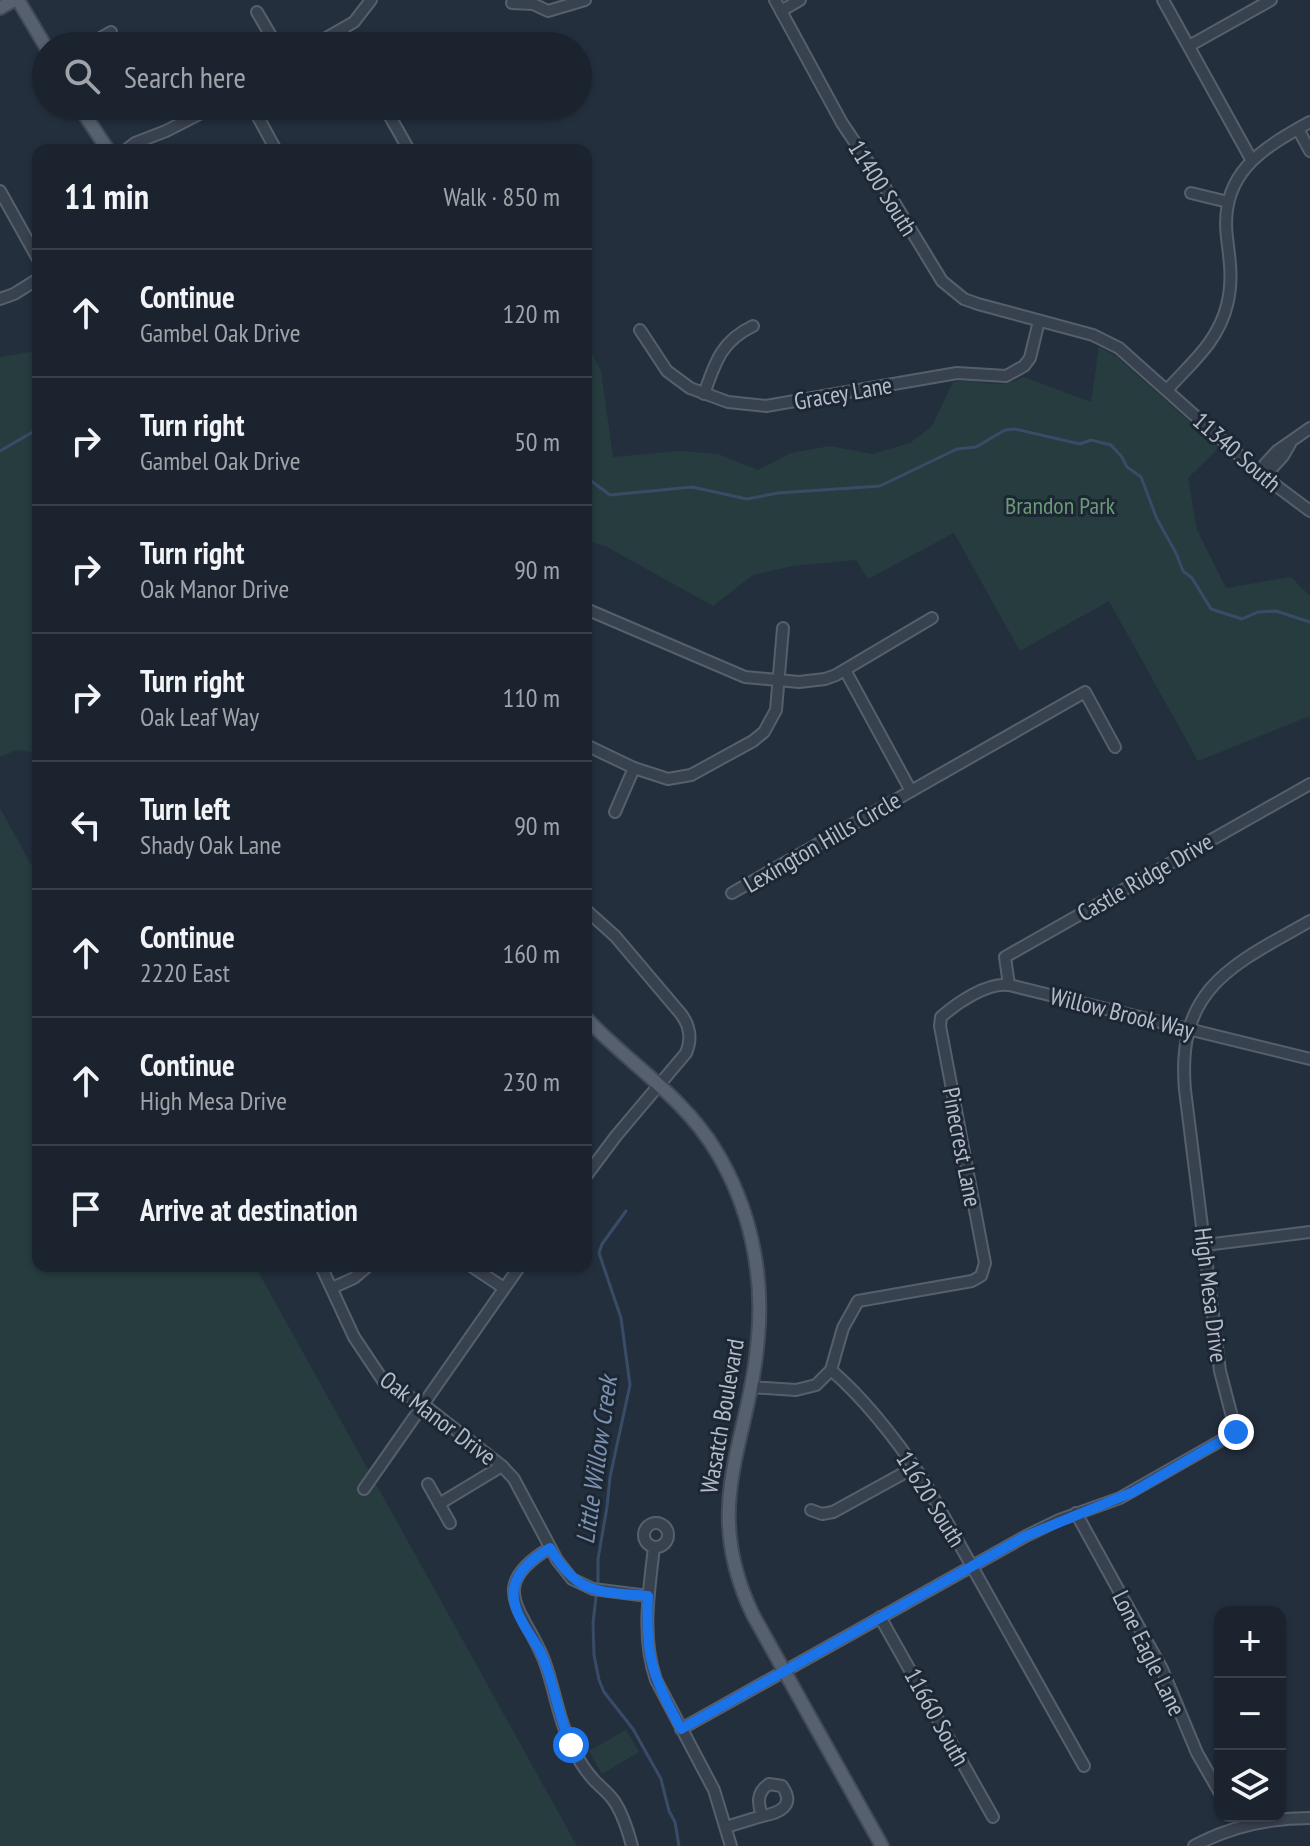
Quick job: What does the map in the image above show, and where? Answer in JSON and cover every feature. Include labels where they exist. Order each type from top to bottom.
[{"type":"main road","points":[[0,8],[16,0],[36,32]]},
{"type":"main road","points":[[88,120],[104,144]]},
{"type":"main road","name":"Wasatch Boulevard","points":[[592,1024],[630,1062],[681,1104],[707,1136],[728,1173],[744,1213],[756,1265],[759,1302],[758,1339],[729,1488],[729,1536],[738,1579],[784,1671],[882,1846]]},
{"type":"street","points":[[338,32],[360,16],[371,0]]},
{"type":"street","points":[[512,3],[533,4],[548,11],[585,0]]},
{"type":"street","name":"11400 South","points":[[775,0],[842,123],[942,281],[964,299],[1106,340],[1167,390]]},
{"type":"street","points":[[781,11],[800,0]]},
{"type":"street","points":[[1163,0],[1251,159]]},
{"type":"street","points":[[1189,46],[1271,0]]},
{"type":"street","points":[[257,12],[269,32]]},
{"type":"street","points":[[134,144],[188,120]]},
{"type":"street","points":[[260,120],[273,144]]},
{"type":"street","points":[[392,120],[406,144]]},
{"type":"street","points":[[1167,390],[1210,345],[1221,326],[1231,282],[1226,219],[1228,202],[1238,179],[1251,159],[1310,122]]},
{"type":"street","points":[[1298,129],[1310,151]]},
{"type":"street","points":[[0,191],[32,248]]},
{"type":"street","points":[[1191,193],[1228,202]]},
{"type":"street","points":[[0,299],[32,283]]},
{"type":"street","name":"Gracey Lane","points":[[640,330],[667,371],[690,388],[728,402],[766,406],[951,374],[1006,376],[1024,366],[1030,358],[1039,321]]},
{"type":"street","points":[[704,394],[718,358],[729,341],[753,326]]},
{"type":"street","name":"11340 South","points":[[1167,390],[1261,475],[1310,511]]},
{"type":"street","points":[[1261,475],[1277,451],[1310,428]]},
{"type":"street","points":[[592,612],[745,677],[813,682],[845,670],[932,618]]},
{"type":"street","points":[[592,748],[656,777],[680,778],[701,771],[753,741],[771,722],[776,710],[783,628]]},
{"type":"street","points":[[845,670],[911,791]]},
{"type":"street","name":"Lexington Hills Circle","points":[[732,893],[1085,692],[1115,747]]},
{"type":"street","points":[[615,812],[634,768]]},
{"type":"street","name":"Castle Ridge Drive","points":[[1009,985],[1005,957],[1310,784]]},
{"type":"street","points":[[592,915],[615,936],[687,1023],[689,1045],[592,1168]]},
{"type":"street","name":"High Mesa Drive","points":[[681,1729],[1042,1527],[1133,1492],[1236,1432],[1220,1371],[1183,1064],[1188,1029],[1203,997],[1228,969],[1310,921]]},
{"type":"street","name":"Pinecrest Lane","points":[[831,1370],[843,1328],[858,1301],[972,1281],[981,1276],[985,1263],[940,1026],[941,1017],[991,986],[1009,985]]},
{"type":"street","name":"Willow Brook Way","points":[[1009,985],[1310,1059]]},
{"type":"street","points":[[1205,1245],[1310,1232]]},
{"type":"street","name":"Oak Manor Drive","points":[[324,1272],[354,1337],[384,1382],[424,1405],[502,1466],[514,1479],[564,1570],[582,1586],[648,1596]]},
{"type":"street","points":[[332,1288],[361,1272]]},
{"type":"street","points":[[480,1272],[504,1288]]},
{"type":"street","points":[[364,1489],[516,1272]]},
{"type":"street","points":[[750,1387],[806,1390],[831,1370]]},
{"type":"street","name":"11620 South","points":[[831,1370],[844,1381],[915,1467],[1084,1766]]},
{"type":"street","points":[[439,1504],[502,1466]]},
{"type":"street","points":[[811,1510],[822,1514],[833,1512],[915,1467]]},
{"type":"street","points":[[428,1484],[450,1523]]},
{"type":"street","name":"Lone Eagle Lane","points":[[1076,1513],[1162,1669],[1194,1745],[1214,1782]]},
{"type":"street","points":[[654,1547],[646,1631],[650,1661],[656,1680],[714,1790],[731,1846]]},
{"type":"street","points":[[550,1548],[527,1564],[519,1574],[514,1586],[515,1602],[545,1662],[557,1710],[571,1745],[583,1767],[613,1799],[624,1819],[632,1846]]},
{"type":"street","name":"11660 South","points":[[880,1617],[993,1817]]},
{"type":"street","points":[[726,1827],[762,1816]]},
{"type":"street","points":[[1194,1846],[1231,1823],[1310,1818]]},
{"type":"green space","name":"Brandon Park","points":[[1099,347],[1116,356],[1219,448],[1188,478],[1197,530],[1226,588],[1291,577],[1310,596],[1310,716],[1198,761],[1109,601],[1020,651],[954,533],[868,579],[856,560],[792,566],[753,575],[713,606],[605,546],[592,543],[592,354],[601,371],[613,457],[680,451],[718,454],[758,470],[791,453],[830,446],[872,454],[910,443],[932,426],[953,382],[996,384],[1024,377],[1091,402]]},
{"type":"green space","points":[[32,350],[32,752],[17,750],[0,757],[0,357]]},
{"type":"green space","points":[[0,808],[32,866],[32,1272],[258,1272],[577,1846],[0,1846]]},
{"type":"green space","points":[[626,1730],[639,1752],[602,1774],[589,1751]]},
{"type":"waterway","points":[[592,482],[610,495],[692,487],[747,499],[778,493],[880,486],[957,449],[976,447],[1005,430],[1015,429],[1080,444],[1091,440],[1111,445],[1127,467],[1141,477],[1157,519],[1183,571],[1192,578],[1211,609],[1242,619],[1258,612],[1276,611],[1310,622]]},
{"type":"waterway","points":[[0,451],[32,432]]},
{"type":"waterway","name":"Little Willow Creek","points":[[598,1582],[598,1559],[610,1477],[630,1385],[621,1318],[599,1253],[626,1211]]},
{"type":"waterway","name":"Little Willow Creek","points":[[596,1597],[594,1655],[599,1680],[604,1692],[633,1729],[661,1779],[679,1846]]},
{"type":"route","points":[[571,1745],[557,1710],[545,1662],[519,1613],[514,1594],[519,1574],[527,1564],[550,1548],[564,1570],[582,1586],[648,1596],[646,1631],[650,1661],[656,1680],[681,1729],[1042,1527],[1133,1492],[1236,1432]]}]
